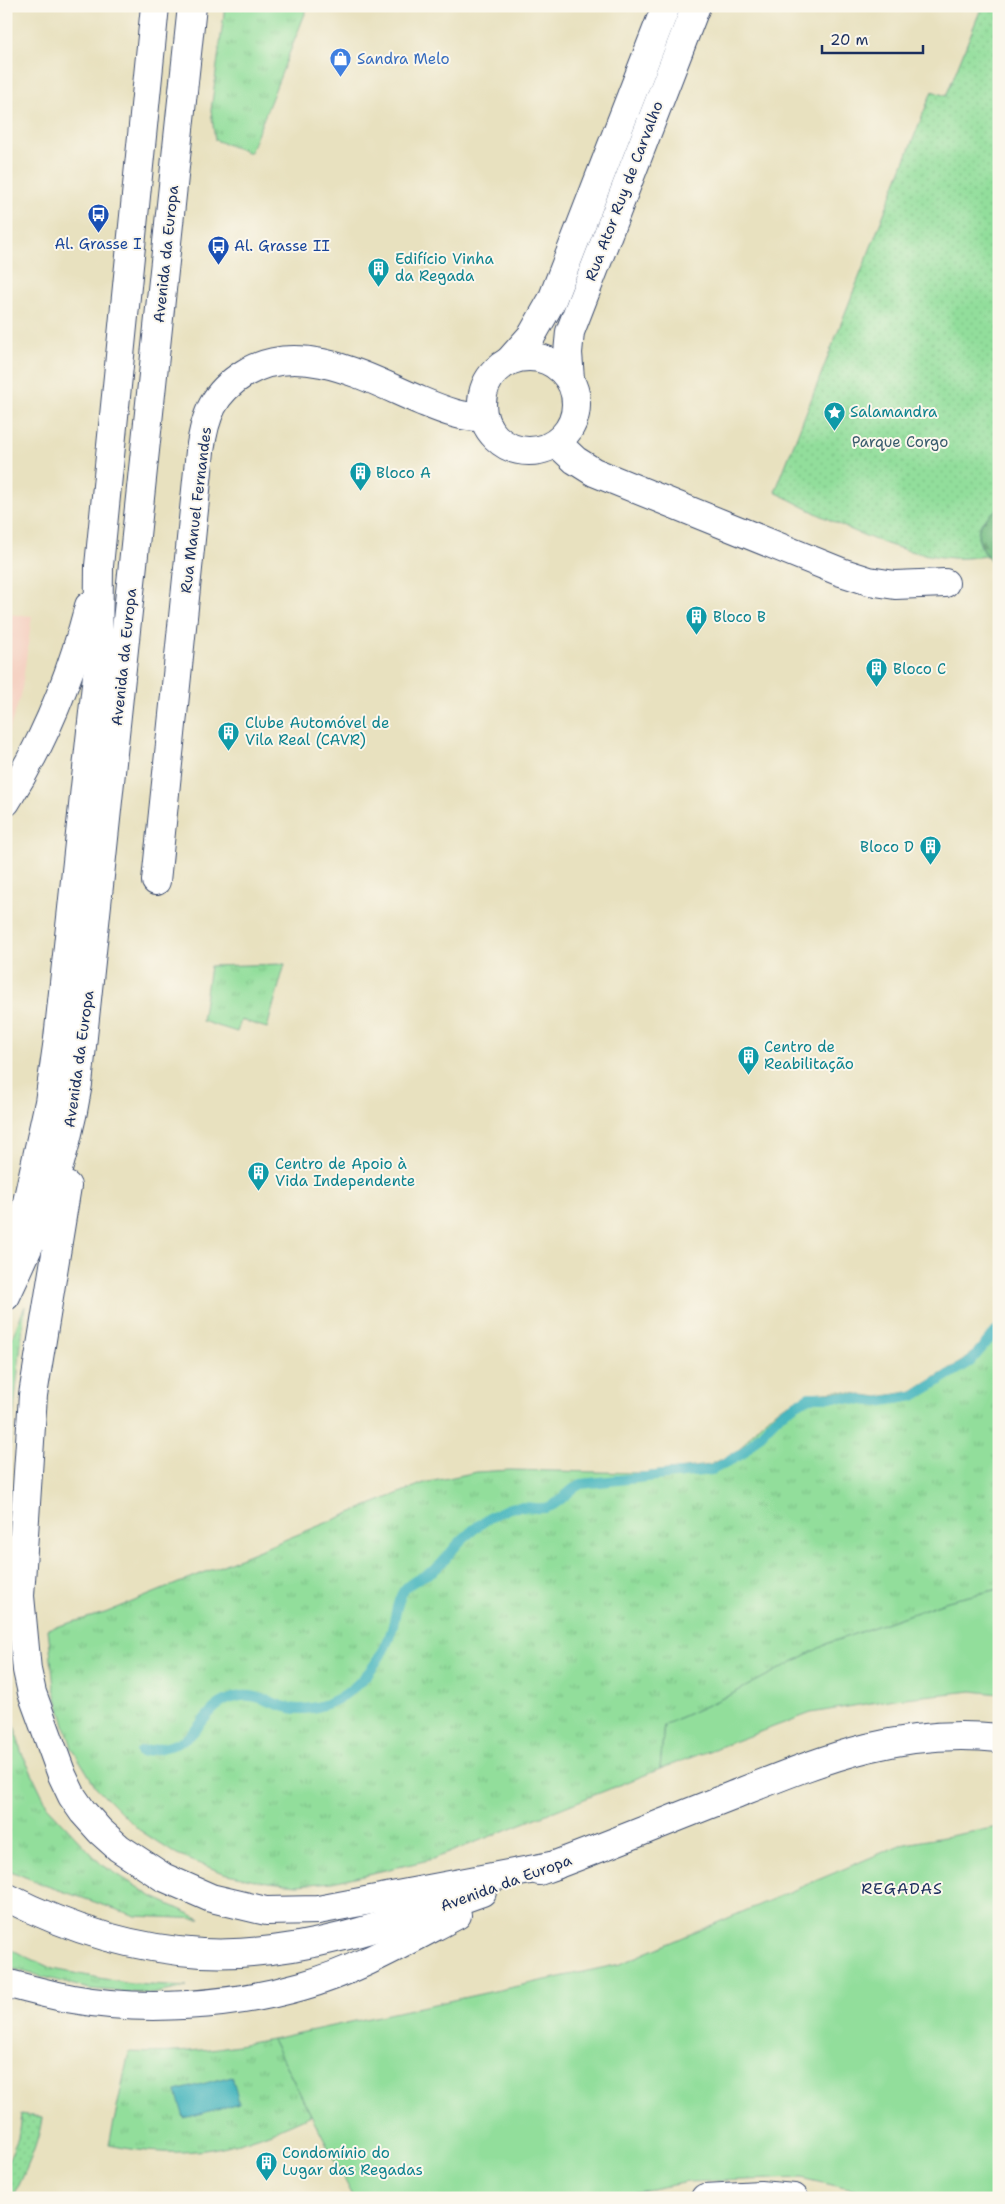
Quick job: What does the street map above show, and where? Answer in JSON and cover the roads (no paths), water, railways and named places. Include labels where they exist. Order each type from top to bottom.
[{"type":"main road","name":"Avenida da Europa","points":[[6,1291],[44,1127],[58,1039],[98,666],[99,566],[155,6]]},
{"type":"main road","name":"Avenida da Europa","points":[[6,1296],[43,1217],[58,1176],[68,1141],[78,1084],[192,6]]},
{"type":"main road","name":"Rua Ator Ruy de Carvalho","points":[[509,361],[532,335],[552,300],[666,6]]},
{"type":"main road","name":"Rua Ator Ruy de Carvalho","points":[[570,379],[568,353],[570,332],[575,317],[696,6]]},
{"type":"main road","points":[[522,357],[536,357],[549,361],[561,368],[570,379],[575,391],[577,406],[568,432],[558,443],[537,451],[515,450],[495,438],[483,417],[481,404],[483,391],[489,378],[498,368],[509,361],[522,357]]},
{"type":"main road","name":"Rua Manuel Fernandes","points":[[156,881],[200,451],[208,413],[217,398],[228,386],[256,367],[274,362],[303,361],[344,369],[446,411],[465,416],[483,417]]},
{"type":"main road","points":[[558,443],[575,460],[594,472],[825,567],[883,583],[908,585],[945,582]]},
{"type":"main road","points":[[6,802],[33,757],[56,710],[82,634],[99,566]]},
{"type":"main road","points":[[78,1084],[63,1210],[33,1395],[20,1596],[26,1670],[32,1693],[72,1796],[100,1831],[141,1864],[163,1878],[211,1898],[266,1911],[326,1909],[556,1865]]},
{"type":"main road","name":"Avenida da Europa","points":[[6,1897],[72,1926],[128,1942],[180,1951],[233,1952],[326,1940],[367,1931],[443,1906],[556,1865],[761,1784],[854,1750],[928,1736],[953,1735],[999,1738]]},
{"type":"main road","points":[[6,1983],[74,2000],[142,2005],[215,2001],[278,1992],[303,1986],[368,1960],[556,1865]]},
{"type":"main road","points":[[705,2198],[760,2195],[794,2198]]},
{"type":"water","points":[[232,2076],[239,2103],[184,2118],[176,2091]]},
{"type":"waterway","points":[[141,1752],[178,1743],[188,1737],[214,1708],[236,1697],[257,1697],[297,1709],[328,1704],[341,1697],[361,1680],[380,1656],[389,1638],[401,1595],[407,1586],[438,1567],[462,1540],[498,1513],[515,1507],[546,1508],[555,1504],[581,1484],[712,1470],[742,1454],[780,1414],[809,1397],[839,1397],[878,1402],[914,1396],[970,1362],[999,1328]]},
{"type":"place","name":"Sandra Melo","points":[[341,78]]},
{"type":"place","name":"Al. Grasse I","points":[[98,234]]},
{"type":"place","name":"Al. Grasse II","points":[[218,265]]},
{"type":"place","name":"Edifício Vinha da Regada","points":[[379,287]]},
{"type":"place","name":"Salamandra","points":[[834,431]]},
{"type":"place","name":"Bloco A","points":[[360,492]]},
{"type":"place","name":"Bloco B","points":[[697,636]]},
{"type":"place","name":"Bloco C","points":[[877,688]]},
{"type":"place","name":"Clube Automóvel de Vila Real (CAVR)","points":[[229,751]]},
{"type":"place","name":"Bloco D","points":[[930,866]]},
{"type":"place","name":"Centro de Reabilitação","points":[[748,1075]]},
{"type":"place","name":"Centro de Apoio à Vida Independente","points":[[259,1192]]},
{"type":"place","name":"Condomínio do Lugar das Regadas","points":[[266,2181]]},
{"type":"district","name":"REGADAS","points":[[902,1888]]},
{"type":"park label","name":"Parque Corgo","points":[[900,442]]}]
